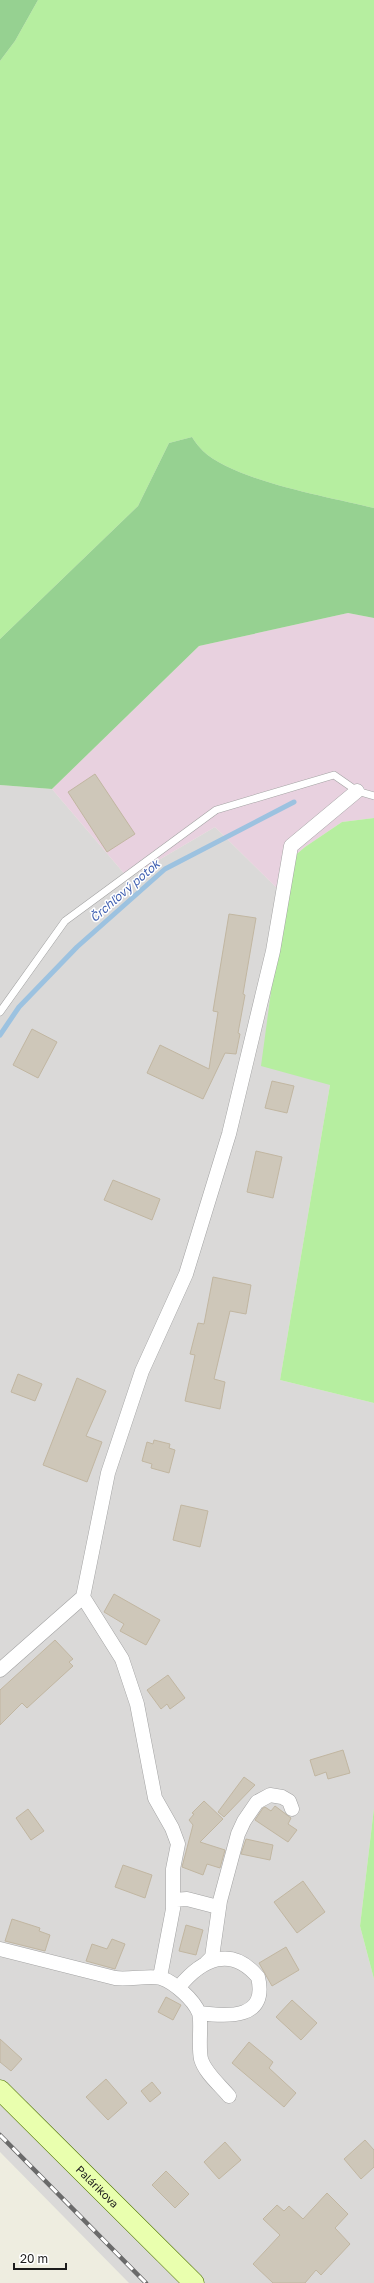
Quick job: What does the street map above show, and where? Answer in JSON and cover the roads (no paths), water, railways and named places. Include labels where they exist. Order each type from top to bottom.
[{"type":"main road","name":"Palárikova","points":[[0,2090],[194,2283]]},
{"type":"street","points":[[0,1670],[83,1597],[108,1473],[142,1371],[186,1274],[229,1134],[273,951],[291,846],[357,791]]},
{"type":"street","points":[[83,1597],[122,1659],[136,1704],[155,1798],[176,1837],[178,1844],[173,1869],[173,1900],[160,1978]]},
{"type":"street","points":[[179,1987],[186,1978],[212,1957],[218,1907],[238,1834],[257,1802],[270,1795],[282,1797],[289,1801],[292,1809]]},
{"type":"street","points":[[173,1900],[187,1899],[218,1907]]},
{"type":"street","points":[[0,1949],[115,1978],[160,1978],[179,1987],[199,2013],[202,2059],[205,2068],[229,2096]]},
{"type":"street","points":[[199,2013],[239,2014],[252,2009],[258,2002],[260,1993],[258,1977],[252,1970],[240,1962],[231,1958],[221,1958],[206,1963]]},
{"type":"lane","points":[[0,1012],[64,920],[216,810],[334,774],[357,791],[374,796]]},
{"type":"waterway","name":"Črchľový potok","points":[[0,1035],[19,1007],[77,947],[165,869],[294,802]]},
{"type":"railway","points":[[0,2135],[146,2283]]}]
